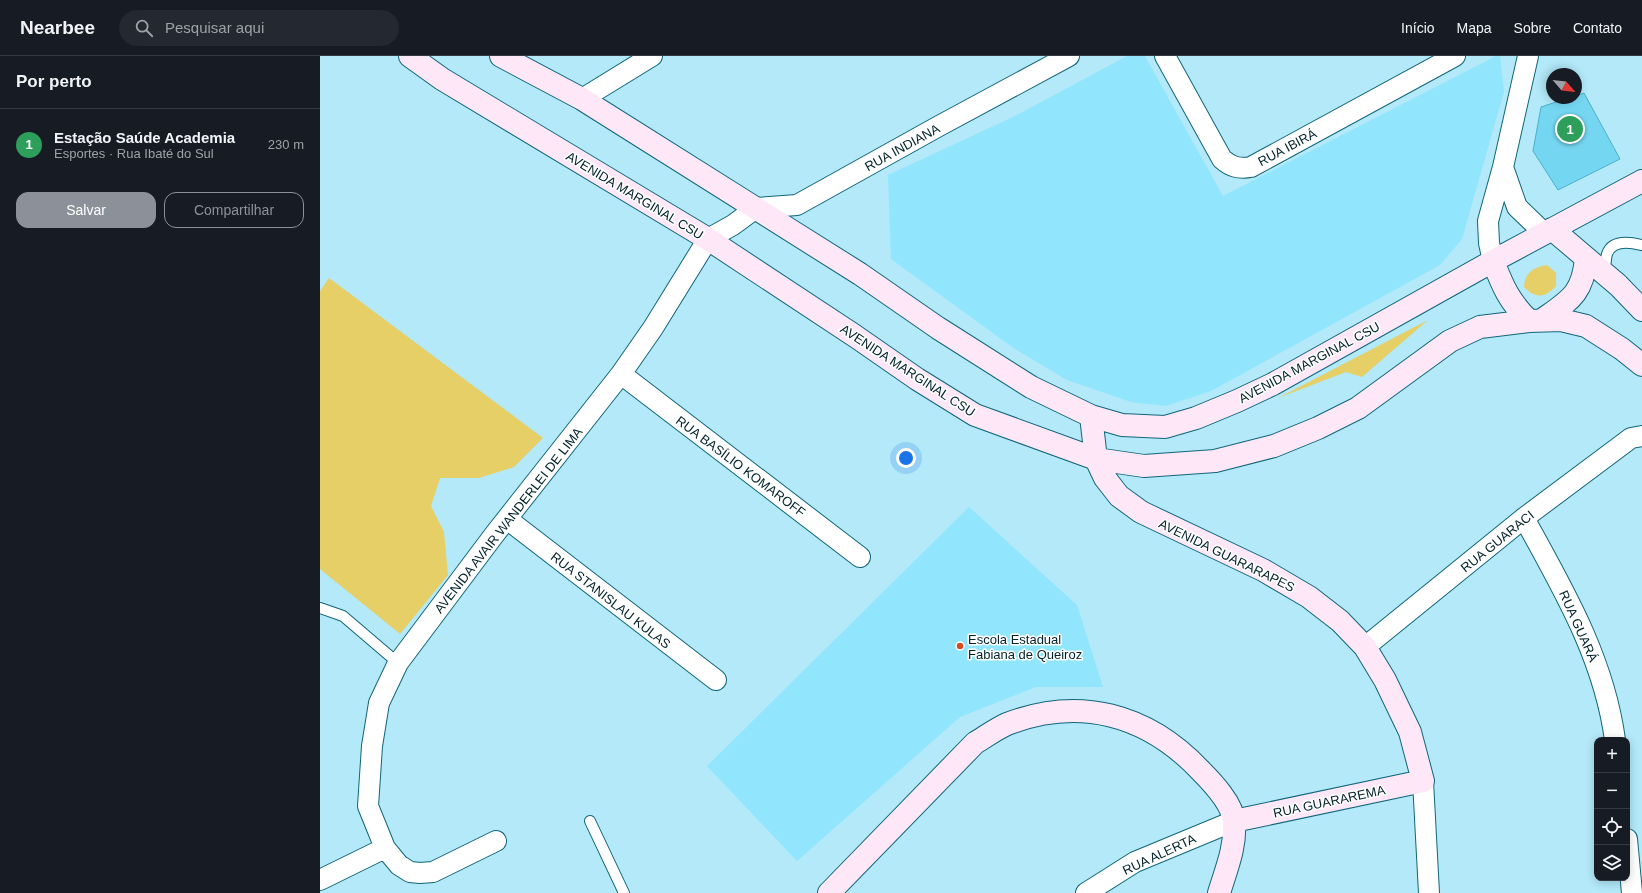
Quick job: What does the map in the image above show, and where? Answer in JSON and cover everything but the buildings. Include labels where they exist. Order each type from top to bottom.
[{"type":"main road","name":"AVENIDA MARGINAL CSU","points":[[410,56],[442,79],[708,239],[855,336],[917,379],[975,415],[1096,459],[1144,466],[1215,461],[1274,446],[1318,428],[1358,408],[1450,341],[1480,327],[1536,320],[1561,320],[1586,326],[1622,349],[1642,365]]},
{"type":"main road","name":"AVENIDA MARGINAL CSU","points":[[501,56],[582,99],[756,208],[1031,387],[1091,416],[1122,425],[1165,427],[1196,418],[1238,402],[1548,231],[1642,181]]},
{"type":"main road","points":[[1548,231],[1586,258],[1618,285],[1642,310]]},
{"type":"main road","points":[[1494,261],[1507,294],[1514,306],[1536,320],[1565,303],[1579,289],[1585,274],[1586,258]]},
{"type":"main road","name":"AVENIDA GUARARAPES","points":[[1091,416],[1096,459],[1105,478],[1119,496],[1141,512],[1263,570],[1309,597],[1340,621],[1365,647],[1385,680],[1410,732],[1423,781]]},
{"type":"main road","points":[[829,893],[975,742],[1005,725],[1033,715],[1058,711],[1100,712],[1126,719],[1157,735],[1186,755],[1208,778],[1226,801],[1234,821],[1230,857],[1219,893]]},
{"type":"main road","name":"RUA GUARAREMA","points":[[1234,821],[1423,781]]},
{"type":"street","points":[[582,99],[652,56]]},
{"type":"street","name":"RUA INDIANA","points":[[756,208],[797,205],[1068,56]]},
{"type":"street","name":"RUA IBIRÁ","points":[[1165,56],[1222,160],[1229,166],[1244,168],[1251,167],[1455,56]]},
{"type":"street","points":[[1494,261],[1489,243],[1488,221],[1503,167],[1528,56]]},
{"type":"street","points":[[1503,167],[1517,207],[1548,231]]},
{"type":"street","name":"AVENIDA AVAIR WANDERLEI DE LIMA","points":[[496,841],[433,872],[410,872],[399,865],[385,848],[368,806],[372,746],[379,703],[398,664],[507,519],[621,374],[653,328],[708,239],[733,225],[756,208]]},
{"type":"street","name":"RUA BASÍLIO KOMAROFF","points":[[621,374],[860,557]]},
{"type":"street","name":"RUA GUARACI","points":[[1365,647],[1524,518],[1636,437]]},
{"type":"street","name":"RUA GUARÁ","points":[[1524,518],[1570,601],[1590,648],[1611,711],[1615,737]]},
{"type":"street","name":"RUA STANISLAU KULAS","points":[[507,519],[716,680]]},
{"type":"street","name":"AVENIDA GUARARAPES","points":[[1423,781],[1429,893]]},
{"type":"street","name":"RUA ALERTA","points":[[1086,893],[1135,862],[1234,821]]},
{"type":"street","points":[[1628,845],[1632,893]]},
{"type":"street","points":[[320,880],[385,848]]},
{"type":"lane","points":[[1618,285],[1605,266],[1607,252],[1616,243],[1630,242],[1640,245]]},
{"type":"lane","points":[[320,608],[343,616],[398,664]]},
{"type":"lane","points":[[590,821],[624,893]]},
{"type":"shaded area","points":[[1127,56],[1145,56],[1223,196],[1496,56],[1500,56],[1504,92],[1462,239],[1440,265],[1211,391],[1166,406],[1131,402],[1067,380],[1015,349],[891,259],[888,175],[1013,117]]},
{"type":"shaded area","points":[[1547,265],[1556,273],[1556,286],[1548,293],[1540,296],[1528,291],[1524,287],[1528,274],[1538,267]]},
{"type":"shaded area","points":[[329,278],[543,438],[514,467],[479,478],[440,478],[431,506],[444,532],[448,575],[400,634],[320,569],[320,291]]},
{"type":"shaded area","points":[[1428,320],[1362,377],[1346,372],[1278,398]]},
{"type":"shaded area","name":"Escola Estadual Fabiana de Queiroz","points":[[969,507],[1077,605],[1103,687],[1036,687],[960,717],[797,861],[707,766]]},
{"type":"place","name":"Estação Saúde Academia","points":[[1570,129]]},
{"type":"place","name":"Escola Estadual Fabiana de Queiroz","points":[[960,646]]}]
